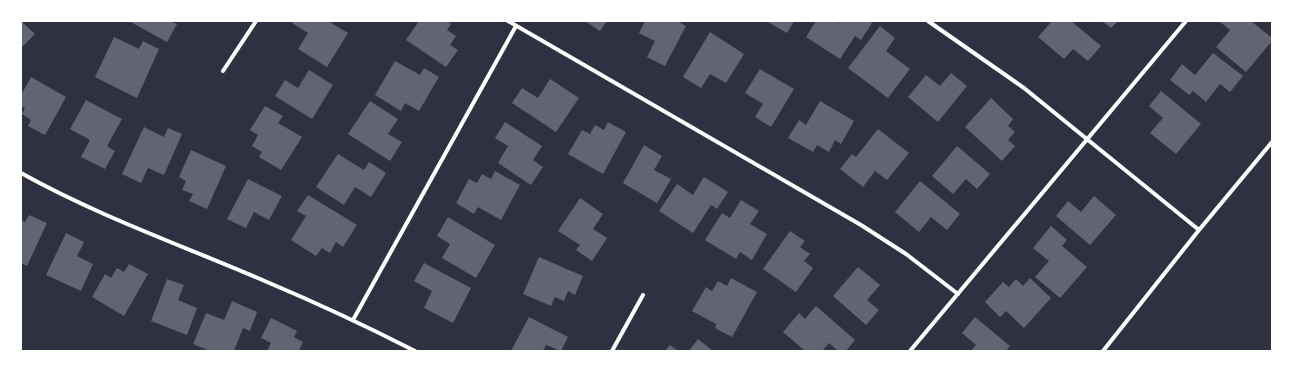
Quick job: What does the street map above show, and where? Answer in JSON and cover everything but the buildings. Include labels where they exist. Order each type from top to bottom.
[{"type":"street","points":[[223,71],[256,21]]},
{"type":"street","points":[[508,21],[861,224],[906,254],[958,294]]},
{"type":"street","points":[[928,21],[1024,88],[1199,230]]},
{"type":"street","points":[[910,351],[1186,21]]},
{"type":"street","points":[[353,320],[516,26]]},
{"type":"street","points":[[1103,351],[1199,230],[1272,142]]},
{"type":"street","points":[[21,173],[60,194],[145,233],[266,281],[353,320],[414,351]]},
{"type":"street","points":[[612,351],[644,295]]}]
